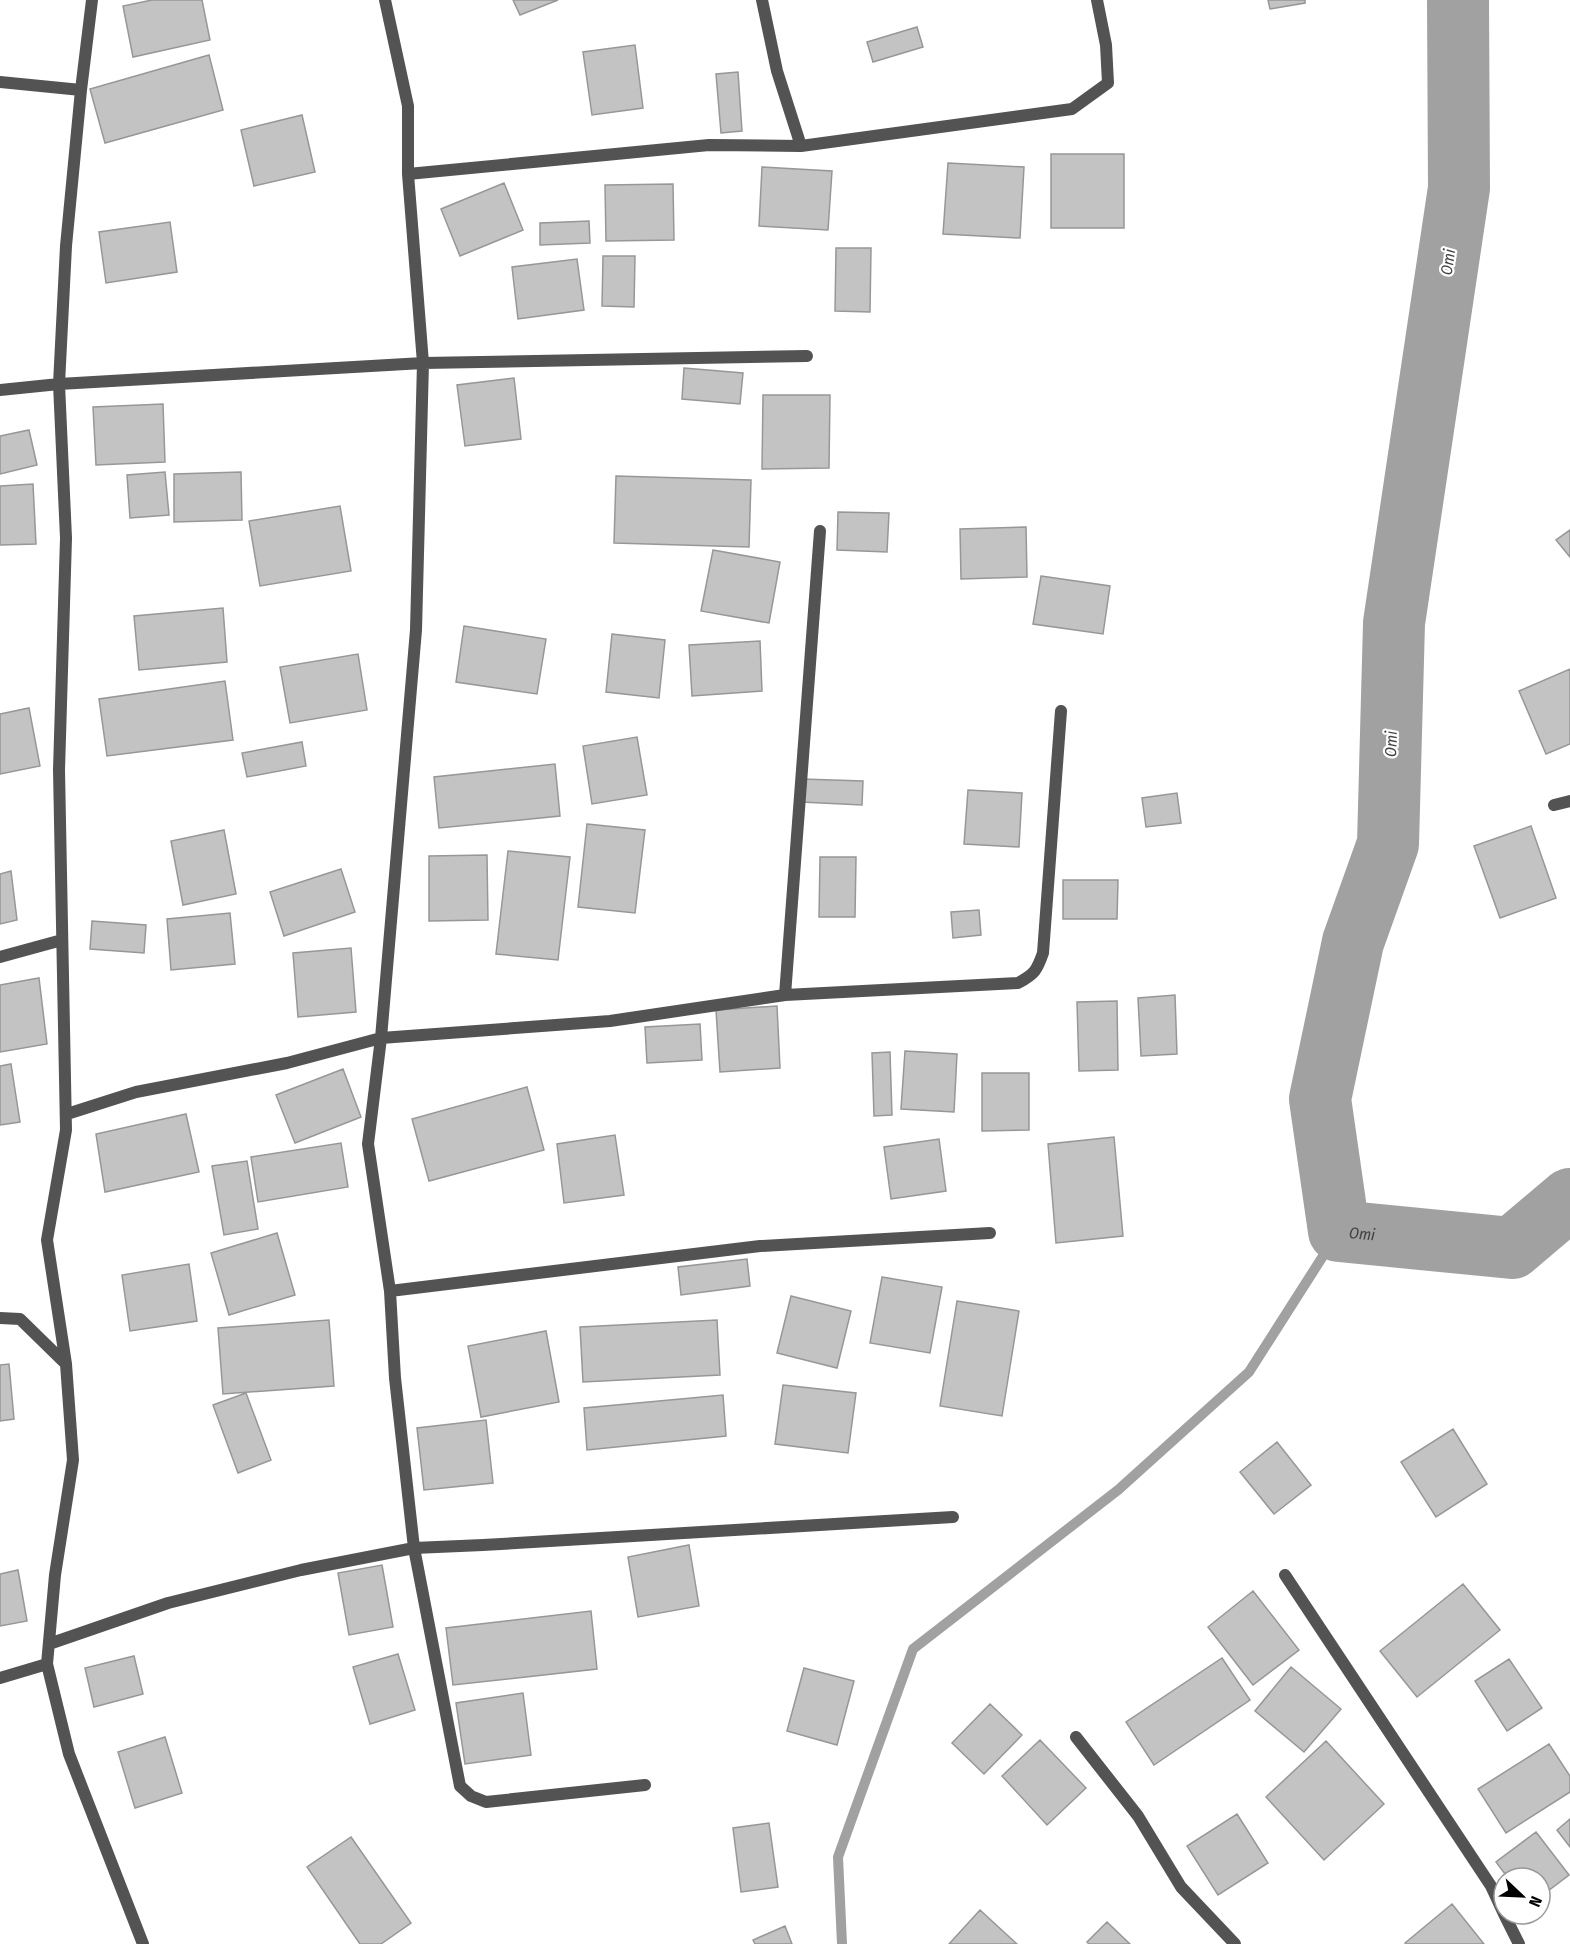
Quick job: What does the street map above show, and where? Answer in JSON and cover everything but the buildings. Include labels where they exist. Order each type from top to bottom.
[{"type":"street","points":[[92,0],[66,246],[59,384],[66,538],[59,770],[63,1030],[67,1114],[47,1240],[66,1364],[73,1460],[55,1575],[47,1664],[69,1754],[143,1944]]},
{"type":"street","points":[[385,0],[408,106],[408,174],[423,363],[416,630],[381,1038],[368,1144],[390,1291],[394,1378],[414,1548],[460,1786],[471,1796],[486,1802],[645,1785]]},
{"type":"street","points":[[762,0],[777,71],[801,146]]},
{"type":"street","points":[[408,174],[709,145],[801,146],[1072,109],[1108,83],[1106,45],[1097,0]]},
{"type":"street","points":[[0,82],[81,90]]},
{"type":"street","points":[[0,390],[59,384],[423,363],[807,356]]},
{"type":"street","points":[[784,995],[820,531]]},
{"type":"street","points":[[67,1114],[136,1092],[287,1063],[381,1038],[610,1021],[784,995],[1018,983],[1030,977],[1037,970],[1043,953],[1061,711]]},
{"type":"street","points":[[1554,805],[1570,801]]},
{"type":"street","points":[[0,957],[62,940]]},
{"type":"street","points":[[390,1291],[760,1246],[990,1233]]},
{"type":"street","points":[[0,1318],[20,1320],[66,1364]]},
{"type":"street","points":[[49,1644],[168,1603],[301,1570],[414,1548],[953,1517]]},
{"type":"street","points":[[1285,1575],[1492,1888]]},
{"type":"street","points":[[0,1678],[47,1664]]},
{"type":"street","points":[[1076,1737],[1138,1816],[1181,1887],[1235,1944]]},
{"type":"street","points":[[1510,1926],[1519,1944]]},
{"type":"waterway","name":"Omi","points":[[1458,0],[1459,188],[1394,623],[1388,844],[1353,942],[1320,1099],[1339,1231],[1512,1248],[1570,1199]]},
{"type":"waterway","points":[[842,1944],[838,1857],[913,1649],[1118,1490],[1249,1372],[1339,1231]]}]
